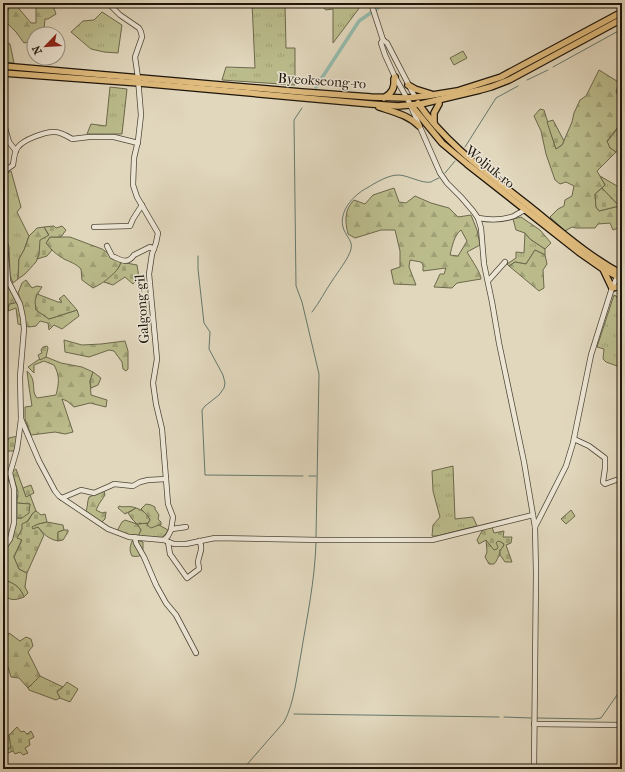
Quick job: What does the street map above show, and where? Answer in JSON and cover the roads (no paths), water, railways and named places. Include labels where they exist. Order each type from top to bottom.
[{"type":"main road","name":"Byeokseong-ro","points":[[3,73],[384,98],[407,98],[457,91],[501,77],[622,12]]},
{"type":"main road","name":"Byeokseong-ro","points":[[3,66],[138,81],[398,106],[420,104],[491,87],[509,80],[622,19]]},
{"type":"main road","points":[[384,98],[392,91],[395,77]]},
{"type":"main road","points":[[408,85],[422,92],[433,95]]},
{"type":"main road","name":"Woljuk-ro","points":[[415,97],[450,140],[477,166],[581,248],[621,274]]},
{"type":"main road","points":[[434,122],[434,113],[439,104],[439,100]]},
{"type":"main road","points":[[371,104],[409,117],[419,126]]},
{"type":"main road","name":"Woljuk-ro","points":[[411,105],[442,143],[525,210],[580,254],[603,269],[621,274]]},
{"type":"main road","points":[[603,269],[612,289],[622,288]]},
{"type":"street","name":"Galgong-gil","points":[[108,3],[120,15],[139,28],[142,37],[135,57],[141,115],[138,143],[134,158],[133,185],[137,197],[158,233],[149,274],[158,359],[153,383],[162,429],[168,504],[173,517],[172,528]]},
{"type":"street","name":"Woljuk-ro","points":[[371,4],[385,55],[395,77],[411,105]]},
{"type":"street","name":"Woljuk-ro","points":[[382,40],[387,43],[415,97]]},
{"type":"street","points":[[3,93],[3,109]]},
{"type":"street","points":[[411,105],[443,179],[478,218],[481,228],[482,256],[524,460],[535,527],[534,769]]},
{"type":"street","points":[[3,121],[9,142],[16,151]]},
{"type":"street","points":[[3,172],[13,165],[18,146],[42,134],[55,132],[66,135],[72,139],[114,136],[138,143]]},
{"type":"street","points":[[94,227],[130,226],[142,205]]},
{"type":"street","points":[[478,218],[487,220],[512,217],[525,210]]},
{"type":"street","points":[[3,238],[8,281],[20,304],[24,330],[20,377],[20,419],[17,449],[10,474],[14,489],[14,523],[10,539],[3,549]]},
{"type":"street","points":[[107,246],[112,256],[126,261],[150,247],[154,249]]},
{"type":"street","points":[[488,281],[505,262]]},
{"type":"street","points":[[535,527],[566,466],[574,439],[591,355],[612,289],[621,274]]},
{"type":"street","points":[[20,419],[39,461],[55,491],[62,498],[108,529],[129,537],[166,541],[174,544],[186,544],[214,538],[237,537],[321,540],[432,540],[533,515]]},
{"type":"street","points":[[574,439],[589,446],[606,458],[605,484],[616,480]]},
{"type":"street","points":[[62,498],[81,490],[94,493],[114,484],[133,486],[148,480],[166,479]]},
{"type":"street","points":[[186,527],[172,528],[166,541],[170,554],[187,578],[199,569],[198,562],[202,548],[199,541]]},
{"type":"street","points":[[135,537],[136,543],[144,557],[156,586],[166,603],[176,615],[196,653]]},
{"type":"street","points":[[534,724],[622,725]]},
{"type":"waterway","points":[[316,87],[359,21],[385,3]]},
{"type":"waterway","points":[[553,67],[622,29]]},
{"type":"waterway","points":[[527,80],[548,70]]},
{"type":"waterway","points":[[465,147],[496,98],[518,86]]},
{"type":"waterway","points":[[302,108],[294,120],[296,286],[302,302],[319,374],[316,538]]},
{"type":"waterway","points":[[445,173],[455,161]]},
{"type":"waterway","points":[[312,312],[350,253],[351,244],[342,224],[345,211],[352,200],[362,191],[390,176],[402,175],[427,182],[431,182],[439,178]]},
{"type":"waterway","points":[[198,256],[204,323],[210,332],[209,349],[223,375],[225,383],[224,388],[219,395],[202,410],[205,475],[303,476]]},
{"type":"waterway","points":[[309,476],[316,476]]},
{"type":"waterway","points":[[243,769],[284,722],[293,698],[310,598],[316,542]]},
{"type":"waterway","points":[[537,718],[601,718],[622,688]]},
{"type":"waterway","points":[[294,714],[499,717]]},
{"type":"waterway","points":[[504,717],[531,718]]}]
